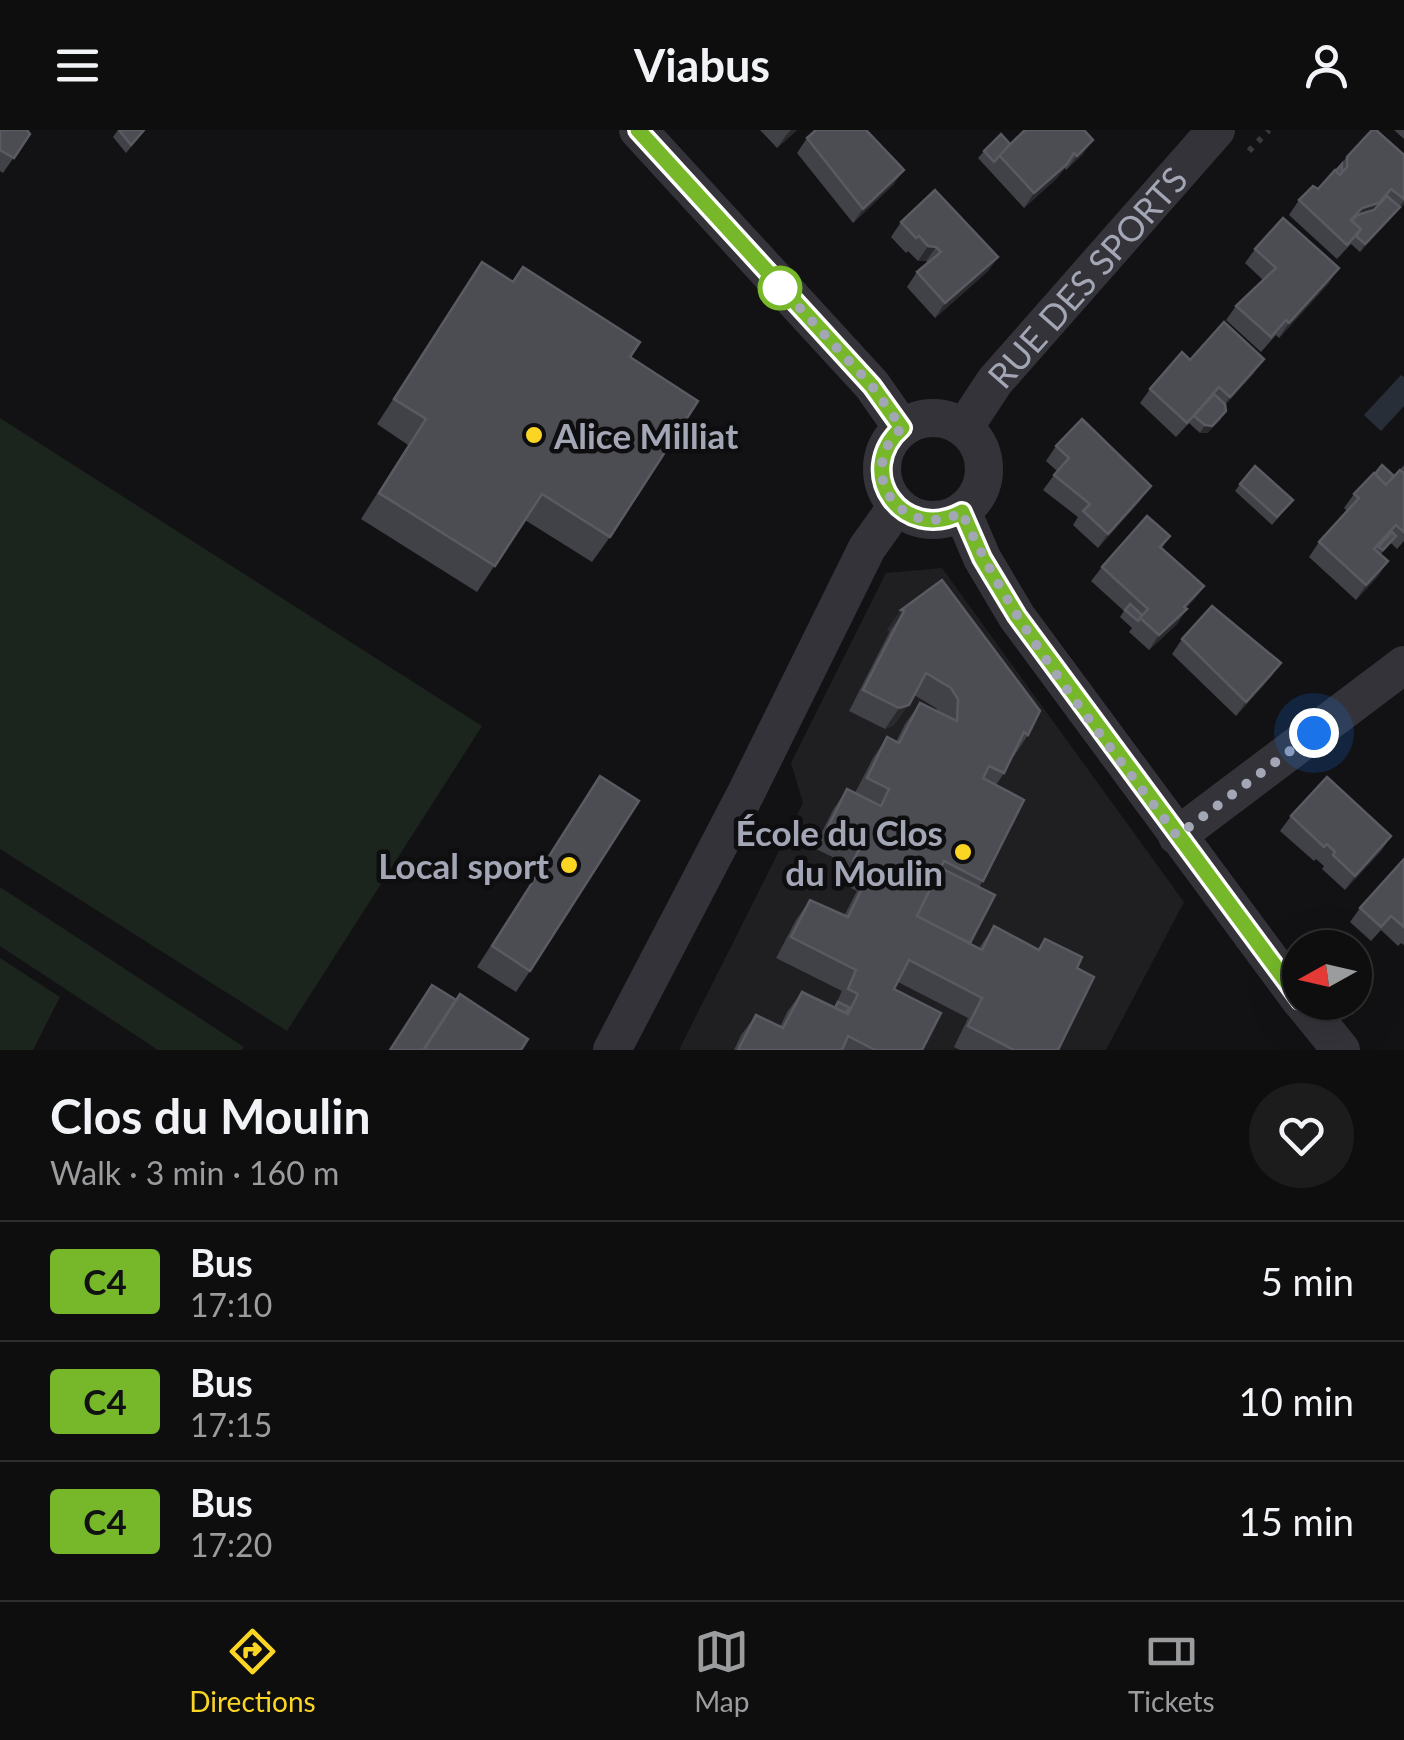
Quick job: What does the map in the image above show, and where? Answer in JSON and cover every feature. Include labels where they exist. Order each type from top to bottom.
[{"type":"street","points":[[638,130],[872,386],[902,428]]},
{"type":"street","name":"RUE DES SPORTS","points":[[964,428],[1008,367],[1216,130]]},
{"type":"street","points":[[937,418],[964,428],[980,447],[984,475],[978,494],[962,512],[930,521],[897,506],[886,492],[882,470],[888,444],[913,421],[937,418]]},
{"type":"street","points":[[612,1050],[745,795],[867,548],[897,506]]},
{"type":"street","points":[[962,512],[982,558],[1017,616],[1282,976]]},
{"type":"street","points":[[1177,836],[1404,665]]},
{"type":"street","points":[[1317,1020],[1341,1050]]},
{"type":"shaded area","points":[[1401,375],[1404,406],[1381,431],[1364,415]]},
{"type":"shaded area","points":[[0,418],[482,726],[287,1031],[0,849]]},
{"type":"shaded area","name":"École du Clos du Moulin","points":[[942,568],[1184,902],[1106,1050],[679,1050],[803,803],[791,763],[886,573]]},
{"type":"shaded area","points":[[0,887],[244,1047],[158,1050],[0,946]]},
{"type":"shaded area","points":[[0,958],[60,997],[33,1050],[0,1050]]},
{"type":"building","points":[[0,130],[27,130],[30,134],[14,158],[0,150]]},
{"type":"building","points":[[119,130],[144,130],[131,145]]},
{"type":"building","points":[[816,130],[866,130],[904,170],[863,209],[807,138]]},
{"type":"building","points":[[1025,130],[1084,130],[1093,140],[1077,156],[1074,153],[1034,193],[999,155]]},
{"type":"building","points":[[1372,130],[1404,155],[1404,199],[1391,189],[1379,203],[1362,208],[1351,220],[1361,229],[1347,245],[1299,200],[1313,186],[1318,189],[1335,170],[1340,175],[1347,167],[1347,157]]},
{"type":"building","points":[[1001,134],[1010,144],[994,162],[984,151]]},
{"type":"building","points":[[935,190],[998,257],[945,303],[917,272],[941,252],[919,236],[916,238],[901,222]]},
{"type":"building","points":[[1387,196],[1400,207],[1365,244],[1356,236],[1361,229],[1352,221],[1357,215],[1374,210]]},
{"type":"building","points":[[1283,218],[1339,268],[1271,337],[1236,306],[1276,268],[1255,249]]},
{"type":"building","name":"Alice Milliat","points":[[482,262],[513,282],[523,267],[640,342],[630,357],[698,401],[610,537],[542,494],[495,566],[379,493],[426,419],[394,399]]},
{"type":"building","points":[[1224,322],[1264,359],[1230,397],[1219,387],[1187,423],[1150,389],[1182,352],[1190,360]]},
{"type":"building","points":[[1214,394],[1225,404],[1226,411],[1212,426],[1205,425],[1194,416]]},
{"type":"building","points":[[1082,419],[1151,486],[1108,534],[1083,511],[1090,504],[1054,475],[1069,458],[1056,446]]},
{"type":"building","points":[[1382,465],[1394,476],[1386,485],[1375,474]]},
{"type":"building","points":[[1255,466],[1293,500],[1277,517],[1240,484]]},
{"type":"building","points":[[1400,470],[1404,473],[1404,532],[1396,525],[1374,549],[1388,561],[1366,585],[1319,542],[1359,498],[1354,494],[1374,473],[1386,485]]},
{"type":"building","points":[[1147,516],[1170,536],[1160,547],[1204,586],[1184,607],[1187,609],[1159,635],[1140,618],[1148,609],[1102,567]]},
{"type":"building","points":[[1392,532],[1396,536],[1383,550],[1378,547]]},
{"type":"building","points":[[942,580],[1040,711],[1028,735],[1024,732],[1004,773],[989,766],[983,778],[1024,800],[983,881],[944,861],[917,916],[982,950],[994,926],[1039,950],[1045,939],[1082,957],[1077,968],[1094,977],[1058,1050],[1014,1050],[968,1026],[982,998],[909,960],[894,989],[941,1013],[922,1050],[875,1050],[848,1036],[842,1050],[738,1050],[756,1015],[783,1028],[802,992],[848,1014],[858,994],[848,989],[856,970],[791,937],[810,900],[848,917],[871,870],[853,861],[862,844],[828,827],[847,789],[881,806],[889,789],[867,778],[887,737],[899,743],[920,703],[957,721],[958,699],[951,688],[926,673],[909,705],[899,708],[863,690],[904,611],[901,610]]},
{"type":"building","points":[[1130,604],[1142,615],[1138,621],[1125,610]]},
{"type":"building","points":[[1212,606],[1281,663],[1246,702],[1182,639]]},
{"type":"building","name":"Local sport","points":[[600,776],[639,801],[530,971],[492,946]]},
{"type":"building","points":[[1327,777],[1391,836],[1355,876],[1327,844],[1324,847],[1291,816]]},
{"type":"building","points":[[1404,859],[1404,927],[1391,916],[1381,927],[1360,908]]},
{"type":"building","points":[[941,868],[995,895],[970,943],[917,916]]},
{"type":"building","points":[[432,985],[456,1000],[423,1050],[390,1050]]},
{"type":"building","points":[[460,994],[528,1039],[521,1050],[424,1050]]},
{"type":"building","points":[[838,1002],[849,1007],[846,1013],[835,1008]]},
{"type":"bus line","name":"C4","points":[[638,130],[872,386],[902,428],[882,459],[886,492],[902,511],[919,519],[940,520],[962,512],[982,558],[1017,616],[1282,977]]},
{"type":"place","name":"Alice Milliat","points":[[534,435]]},
{"type":"place","name":"École du Clos du Moulin","points":[[963,852]]},
{"type":"place","name":"Local sport","points":[[569,865]]},
{"type":"route","points":[[780,288],[772,278],[872,386],[902,428],[882,459],[882,476],[891,499],[902,511],[919,519],[940,520],[962,512],[982,558],[1017,616],[1177,836],[1314,733]]}]
